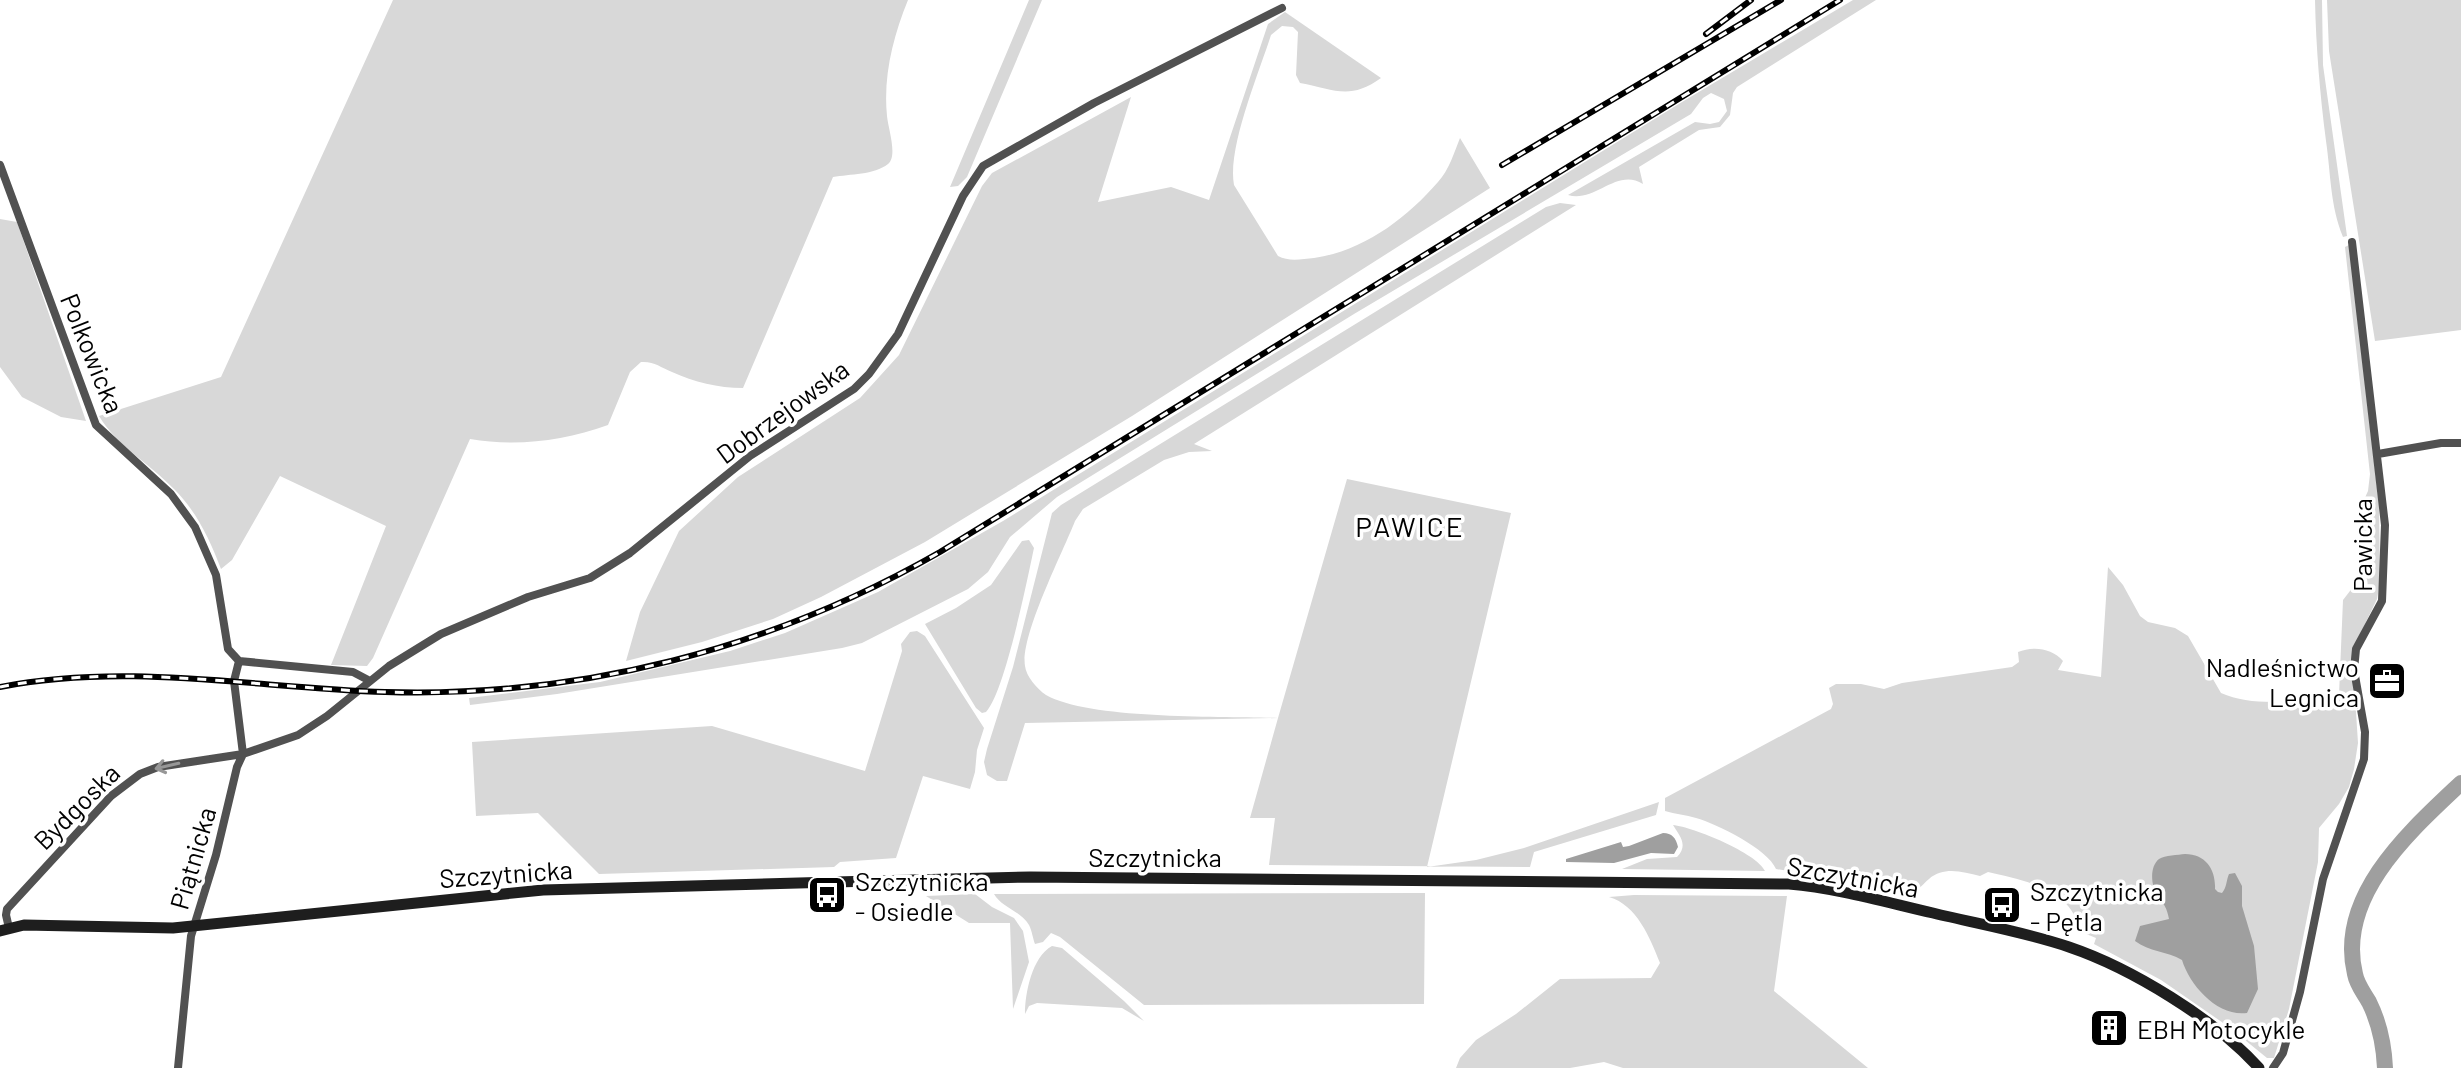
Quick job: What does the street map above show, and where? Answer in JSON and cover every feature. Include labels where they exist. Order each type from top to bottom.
[{"type":"street","name":"Dobrzejowska","points":[[311,728],[389,666],[441,634],[528,597],[590,578],[630,553],[750,456],[854,389],[898,334],[963,196],[983,166],[1094,103],[1282,8]]},
{"type":"street","name":"Polkowicka","points":[[0,165],[96,425],[171,494],[195,527],[216,575],[228,649],[239,661]]},
{"type":"street","name":"Pawicka","points":[[2273,1068],[2283,1053],[2300,992],[2323,879],[2364,759],[2365,732],[2354,670],[2356,649],[2382,601],[2385,525],[2352,242]]},
{"type":"street","points":[[2378,454],[2441,443],[2461,443]]},
{"type":"street","points":[[239,661],[353,672],[370,681]]},
{"type":"street","name":"Piątnicka","points":[[178,1068],[194,926],[243,754],[234,681],[239,661]]},
{"type":"street","name":"Bydgoska","points":[[5,930],[4,908],[126,783],[158,767],[243,754],[311,728]]},
{"type":"street","name":"Szczytnicka","points":[[5,930],[24,925],[194,926],[543,890],[1030,877],[1789,884],[1829,889],[2067,946],[2150,985],[2230,1042],[2259,1068]]},
{"type":"shaded area","points":[[393,0],[908,0],[888,71],[886,101],[891,160],[876,170],[833,177],[743,388],[706,384],[653,363],[641,362],[630,372],[608,425],[540,441],[470,439],[373,658],[367,666],[331,665],[386,526],[280,476],[232,560],[221,569],[190,507],[165,480],[115,437],[99,416],[221,377]]},
{"type":"shaded area","points":[[1029,0],[1042,0],[967,177],[958,186],[950,187]]},
{"type":"shaded area","points":[[1853,0],[1876,0],[1737,87],[1733,93],[1730,115],[1720,127],[1699,130],[1639,167],[1643,184],[1624,180],[1587,194],[1568,195],[1695,122],[1719,122],[1727,111],[1724,99],[1711,93],[1691,114],[1354,314],[1057,497],[1010,537],[988,572],[968,589],[862,643],[842,648],[470,705],[469,698],[600,682],[730,651],[785,633],[878,592],[1003,521]]},
{"type":"shaded area","points":[[2315,0],[2322,0],[2323,65],[2347,236],[2343,237],[2332,190],[2320,88]]},
{"type":"shaded area","points":[[2327,0],[2461,0],[2461,330],[2375,341],[2329,51]]},
{"type":"shaded area","points":[[1285,12],[1381,78],[1350,91],[1300,83],[1296,75],[1298,32],[1293,27],[1282,26],[1271,35],[1239,131],[1233,169],[1234,185],[1278,256],[1296,260],[1332,254],[1382,231],[1412,208],[1438,182],[1460,138],[1490,188],[1132,416],[925,542],[773,619],[702,642],[626,661],[640,612],[679,531],[738,477],[860,398],[899,355],[982,186],[992,173],[1131,97],[1098,202],[1171,187],[1209,200],[1268,24]]},
{"type":"shaded area","points":[[1560,203],[1576,205],[1194,444],[1212,451],[1189,452],[1164,460],[1083,509],[1075,521],[1035,615],[1025,652],[1026,670],[1039,689],[1066,703],[1125,713],[1278,718],[1025,723],[1007,781],[997,781],[987,775],[984,762],[987,749],[1013,667],[1052,513],[1546,207]]},
{"type":"shaded area","points":[[0,219],[17,222],[86,421],[61,417],[22,397],[0,367]]},
{"type":"shaded area","points":[[2349,245],[2379,505],[2380,581],[2377,599],[2352,651],[2358,743],[2354,769],[2349,787],[2339,804],[2319,828],[2318,862],[2289,1009],[2274,1058],[2267,1058],[2229,1027],[2161,980],[2094,944],[2096,938],[2079,931],[2067,905],[2057,896],[2030,883],[1988,872],[1980,876],[1954,871],[1935,875],[1914,891],[1776,869],[1763,853],[1728,832],[1696,818],[1665,811],[1665,798],[1831,709],[1833,704],[1829,688],[1836,684],[1861,684],[1884,689],[1902,683],[2012,667],[2019,662],[2018,652],[2030,649],[2048,651],[2059,657],[2063,661],[2058,670],[2101,677],[2108,567],[2123,585],[2140,616],[2148,622],[2175,628],[2188,636],[2221,693],[2264,702],[2339,695],[2343,600],[2360,578],[2359,511],[2368,491],[2370,474],[2345,247]]},
{"type":"shaded area","points":[[1347,479],[1511,513],[1427,866],[1269,865],[1275,818],[1250,818]]},
{"type":"shaded area","points":[[1029,540],[1034,548],[1008,660],[993,700],[986,712],[982,713],[925,624],[991,585],[1022,541]]},
{"type":"shaded area","points":[[917,631],[925,636],[984,728],[970,789],[923,776],[896,858],[840,862],[834,867],[599,874],[538,813],[476,816],[472,742],[712,726],[865,771],[902,651],[901,644],[910,632]]},
{"type":"shaded area","points":[[1659,802],[1656,815],[1534,852],[1530,867],[1432,866],[1476,860],[1524,848]]},
{"type":"shaded area","points":[[1673,825],[1738,849],[1765,871],[1622,869],[1647,859],[1677,857],[1683,844]]},
{"type":"shaded area","points":[[1663,833],[1671,835],[1676,841],[1678,847],[1674,854],[1651,853],[1614,863],[1566,862],[1566,859],[1621,842],[1623,847],[1629,846]]},
{"type":"shaded area","points":[[2185,854],[2199,857],[2208,864],[2218,892],[2224,891],[2229,874],[2235,873],[2242,886],[2242,906],[2254,946],[2258,989],[2247,1013],[2236,1013],[2216,1005],[2191,980],[2182,960],[2135,941],[2140,926],[2169,919],[2153,882],[2152,872],[2156,863],[2165,857]]},
{"type":"shaded area","points":[[1425,893],[1424,1004],[1144,1005],[1060,937],[1051,933],[1043,942],[1035,944],[1025,920],[994,894]]},
{"type":"shaded area","points":[[975,894],[1014,918],[1023,931],[1029,962],[1013,1009],[1010,923],[969,923],[926,896]]},
{"type":"shaded area","points":[[1787,896],[1774,991],[1868,1068],[1623,1068],[1604,1062],[1570,1068],[1456,1068],[1460,1058],[1476,1040],[1516,1014],[1560,979],[1651,978],[1660,963],[1647,933],[1627,907],[1609,897]]},
{"type":"shaded area","points":[[1052,946],[1062,948],[1144,1021],[1122,1008],[1037,1003],[1029,1006],[1025,1014],[1028,986],[1035,967],[1039,958]]},
{"type":"waterway","points":[[2385,1068],[2376,1018],[2355,974],[2352,945],[2356,918],[2382,867],[2420,822],[2461,783]]},
{"type":"railway","points":[[1706,34],[1751,0]]},
{"type":"railway","points":[[1502,165],[1781,0]]},
{"type":"railway","points":[[0,687],[96,677],[192,679],[385,692],[458,692],[530,686],[602,676],[672,661],[742,641],[809,616],[876,586],[940,552],[1840,0]]},
{"type":"place","name":"Nadleśnictwo Legnica","points":[[2387,681]]},
{"type":"place","name":"Szczytnicka - Osiedle","points":[[827,895]]},
{"type":"place","name":"Szczytnicka - Pętla","points":[[2002,905]]},
{"type":"place","name":"EBH Motocykle","points":[[2109,1028]]},
{"type":"district","name":"PAWICE","points":[[1410,526]]}]
